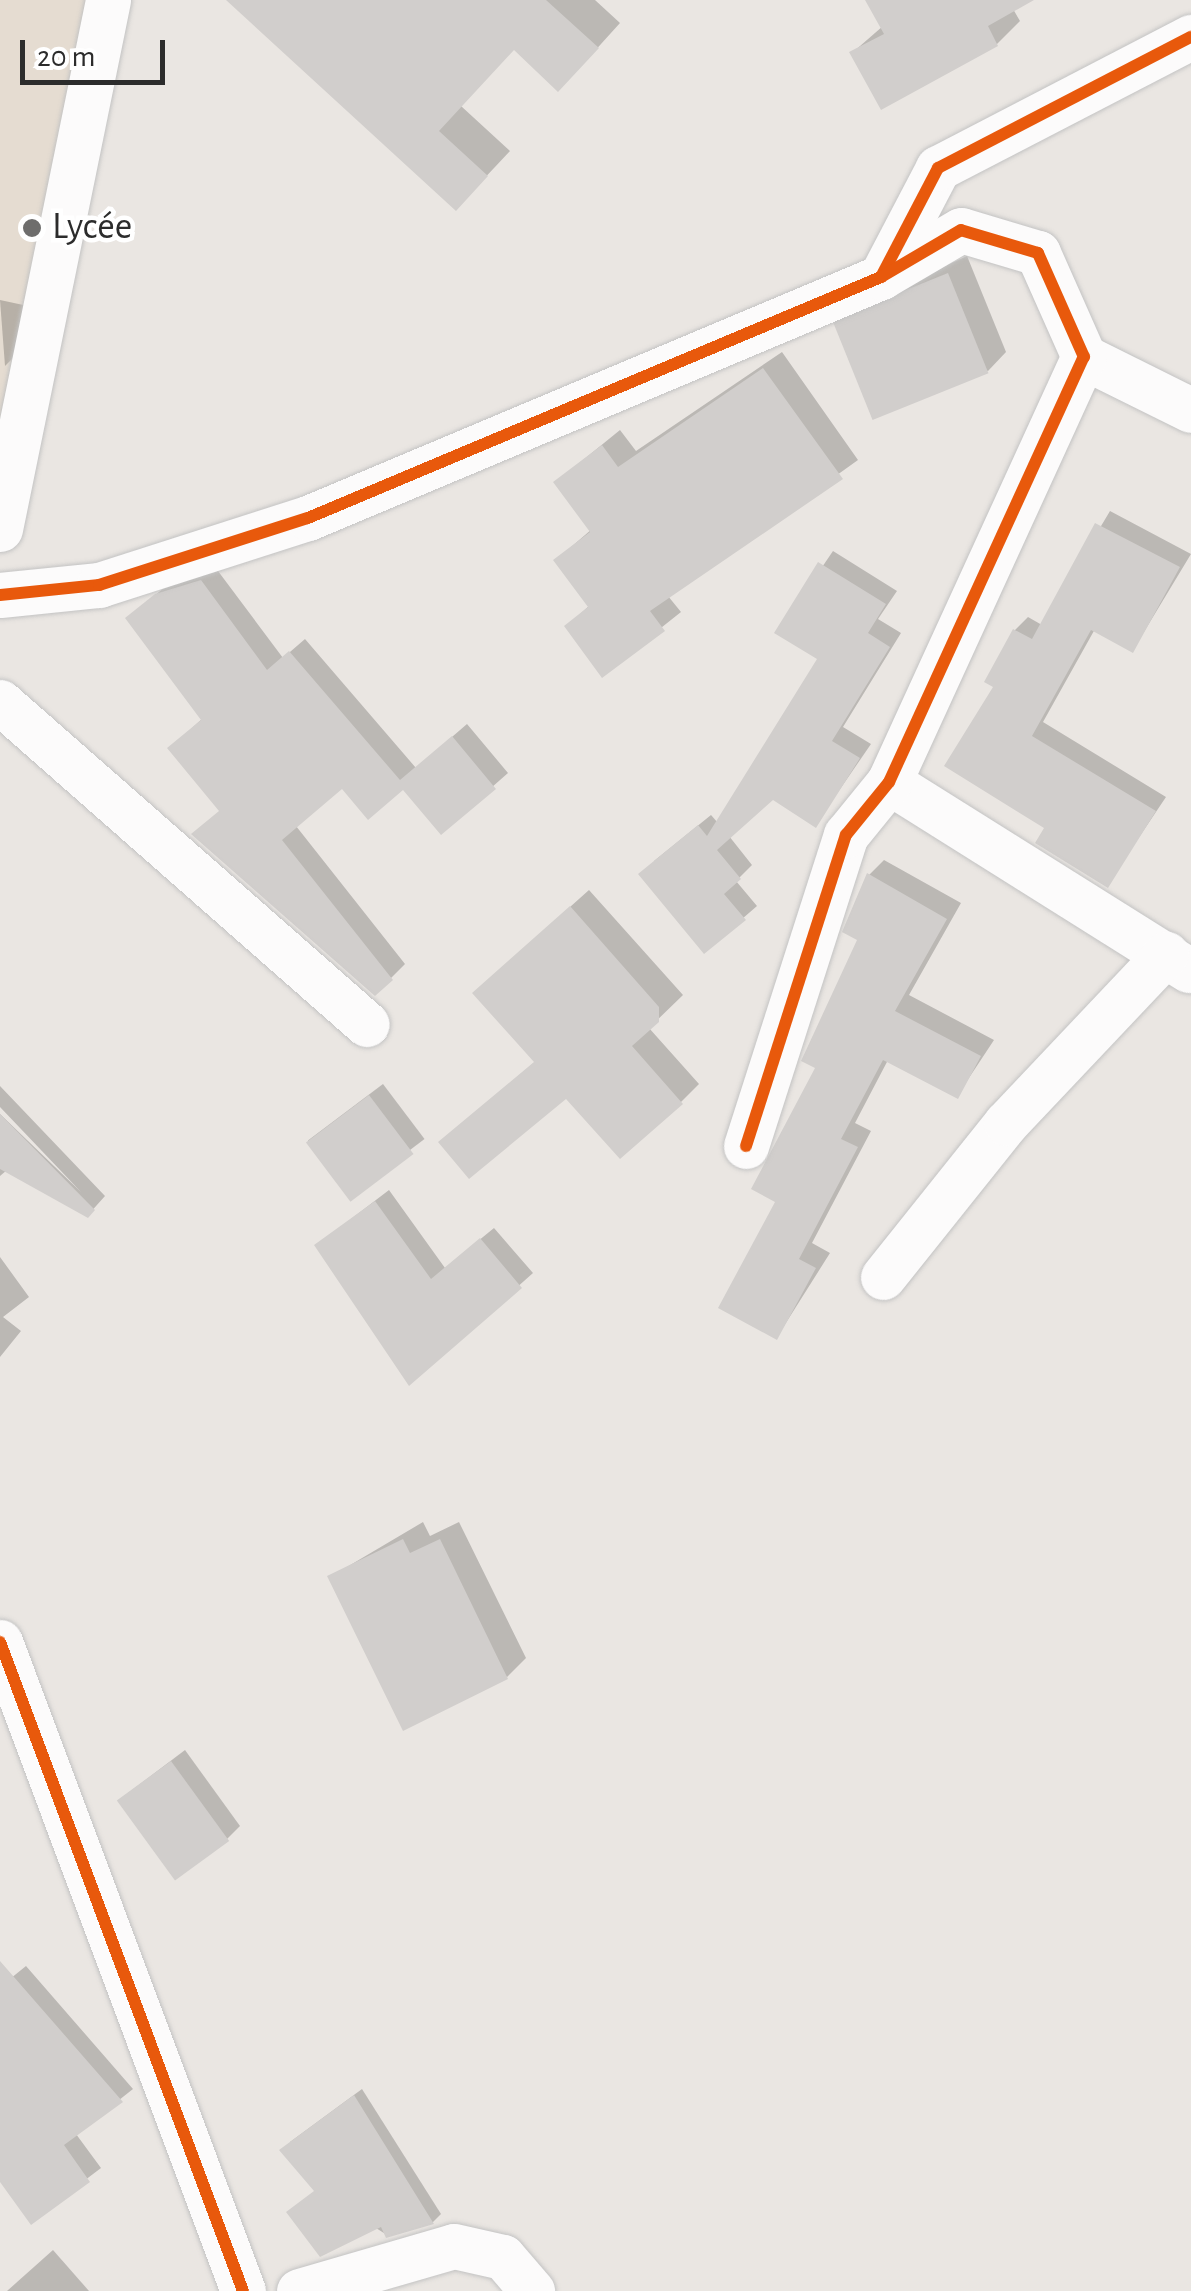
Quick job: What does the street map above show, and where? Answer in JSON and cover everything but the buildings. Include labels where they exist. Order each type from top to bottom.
[{"type":"street","points":[[0,529],[108,0]]},
{"type":"street","points":[[882,278],[938,168],[1191,37]]},
{"type":"street","points":[[938,168],[961,230]]},
{"type":"street","points":[[0,595],[99,585],[308,518],[882,278],[961,230],[1038,253],[1084,357],[1191,410]]},
{"type":"street","points":[[746,1146],[846,836],[889,782],[1084,357]]},
{"type":"street","points":[[0,702],[366,1024]]},
{"type":"street","points":[[883,1277],[1006,1123],[1179,963],[889,782]]},
{"type":"street","points":[[0,1642],[243,2291]]},
{"type":"street","points":[[298,2291],[454,2246],[502,2257],[532,2291]]},
{"type":"shaded area","name":"Lycée","points":[[0,0],[108,0],[0,529]]},
{"type":"cycle path","points":[[0,595],[99,585],[308,518],[881,277],[938,168],[1191,37]]},
{"type":"cycle path","points":[[746,1146],[846,835],[889,782],[1084,357],[1038,253],[961,230],[881,277]]},
{"type":"cycle path","points":[[0,1642],[243,2291]]},
{"type":"place","name":"Lycée","points":[[32,228]]}]
